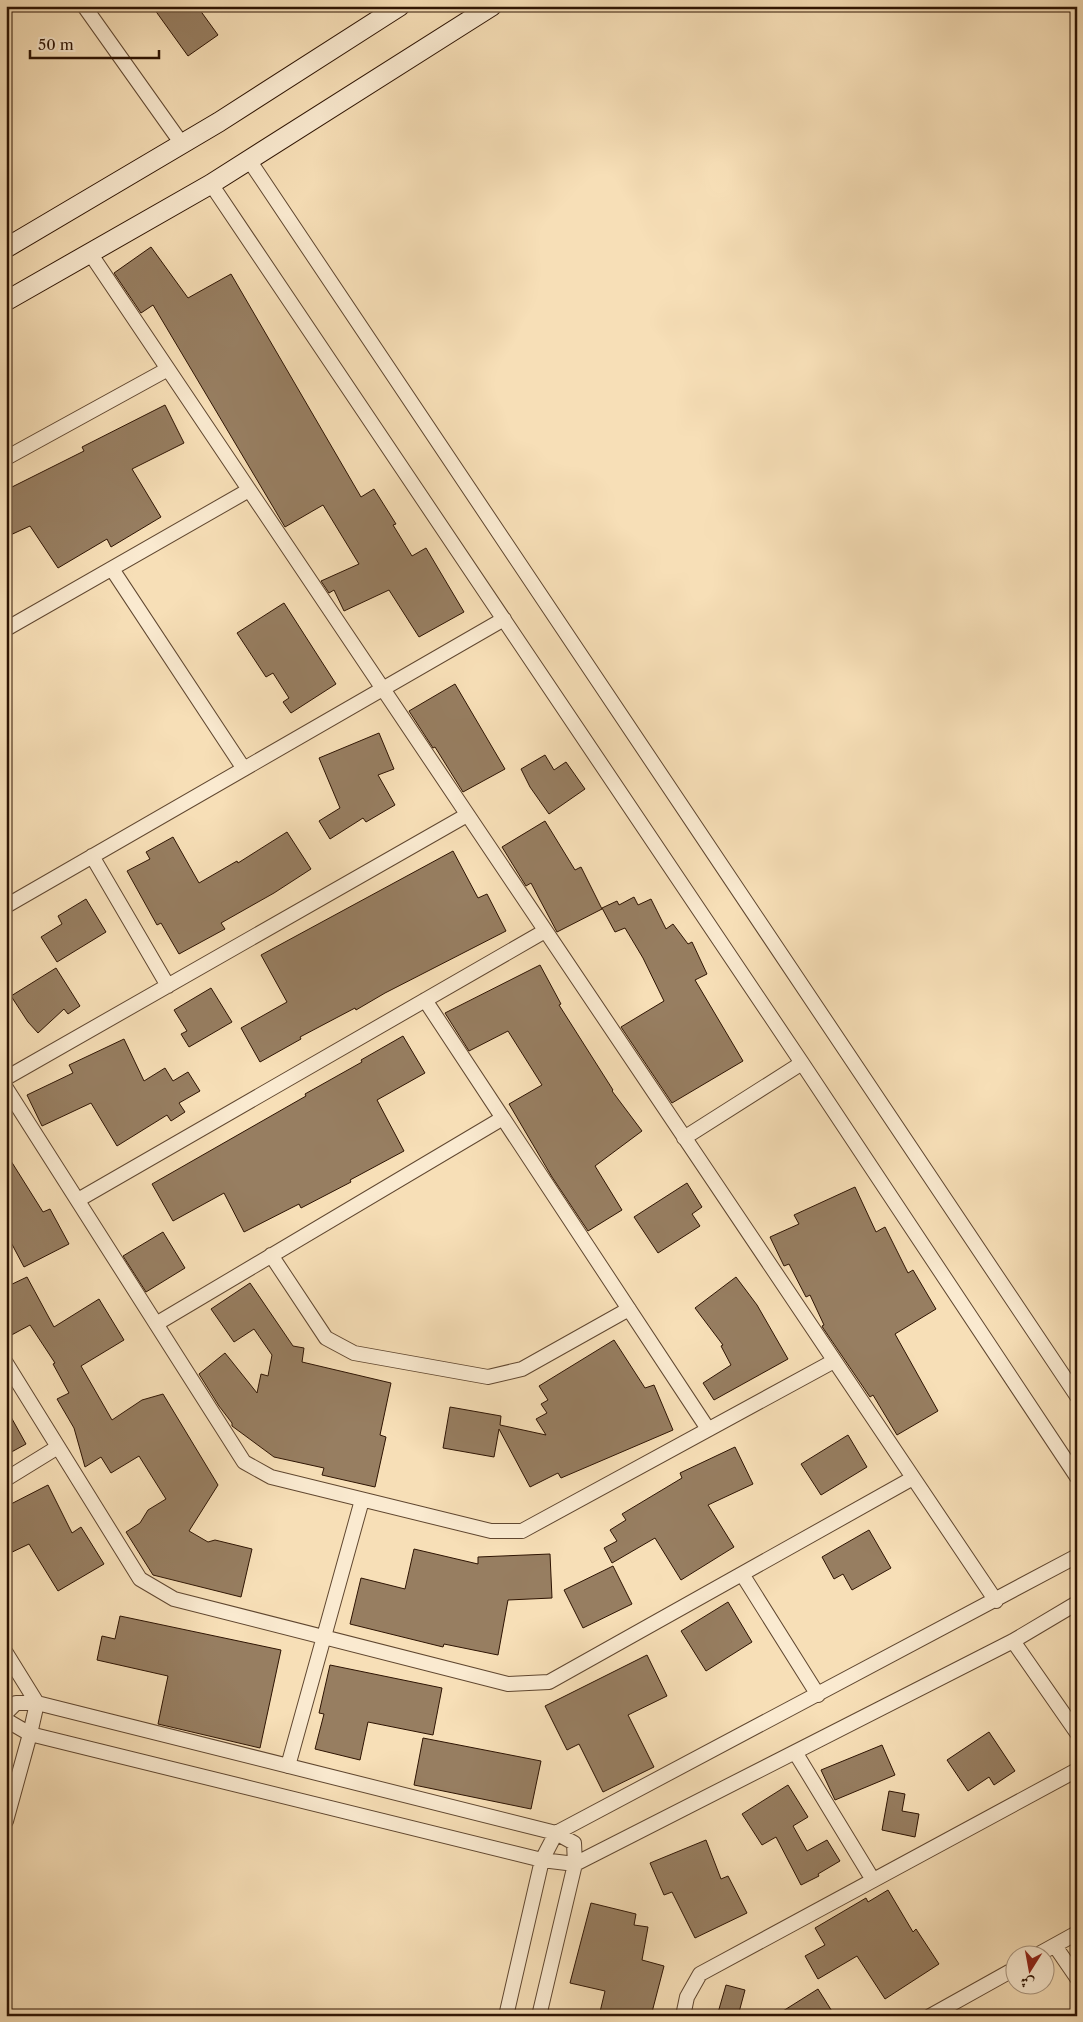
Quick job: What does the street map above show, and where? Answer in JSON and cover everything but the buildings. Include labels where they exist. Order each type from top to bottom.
[{"type":"street","points":[[84,6],[182,144]]},
{"type":"street","points":[[6,248],[182,144],[400,6]]},
{"type":"street","points":[[6,301],[211,184],[492,6]]},
{"type":"street","points":[[249,160],[1077,1396]]},
{"type":"street","points":[[211,184],[802,1063],[1077,1477]]},
{"type":"street","points":[[90,253],[996,1601]]},
{"type":"street","points":[[6,458],[168,369]]},
{"type":"street","points":[[6,629],[249,490]]},
{"type":"street","points":[[112,568],[244,769]]},
{"type":"street","points":[[6,906],[504,619]]},
{"type":"street","points":[[6,1078],[467,815]]},
{"type":"street","points":[[92,856],[168,986]]},
{"type":"street","points":[[78,1200],[545,931]]},
{"type":"street","points":[[424,1000],[708,1430]]},
{"type":"street","points":[[684,1138],[802,1063]]},
{"type":"street","points":[[6,1088],[244,1462],[271,1478],[491,1531],[522,1531],[834,1361]]},
{"type":"street","points":[[156,1324],[503,1118]]},
{"type":"street","points":[[271,1255],[326,1338],[354,1353],[488,1377],[522,1370],[629,1309]]},
{"type":"street","points":[[6,1363],[140,1579],[174,1599],[508,1684],[549,1682],[913,1478]]},
{"type":"street","points":[[6,1479],[58,1447]]},
{"type":"street","points":[[288,1766],[362,1500]]},
{"type":"street","points":[[506,2016],[542,1860],[556,1833],[996,1601],[1077,1556]]},
{"type":"street","points":[[742,1574],[818,1694]]},
{"type":"street","points":[[6,1720],[30,1734],[542,1860],[575,1864],[1013,1641],[1077,1603]]},
{"type":"street","points":[[1013,1641],[1077,1733]]},
{"type":"street","points":[[6,1653],[37,1703],[6,1821]]},
{"type":"street","points":[[6,1713],[16,1703],[37,1703],[556,1833],[574,1843],[575,1864],[540,2016]]},
{"type":"street","points":[[795,1752],[874,1880]]},
{"type":"street","points":[[683,2016],[687,1997],[700,1974],[1077,1770]]},
{"type":"street","points":[[1056,1945],[1077,1933]]},
{"type":"street","points":[[1056,1947],[1077,1978]]},
{"type":"street","points":[[930,2016],[1006,1974]]}]
